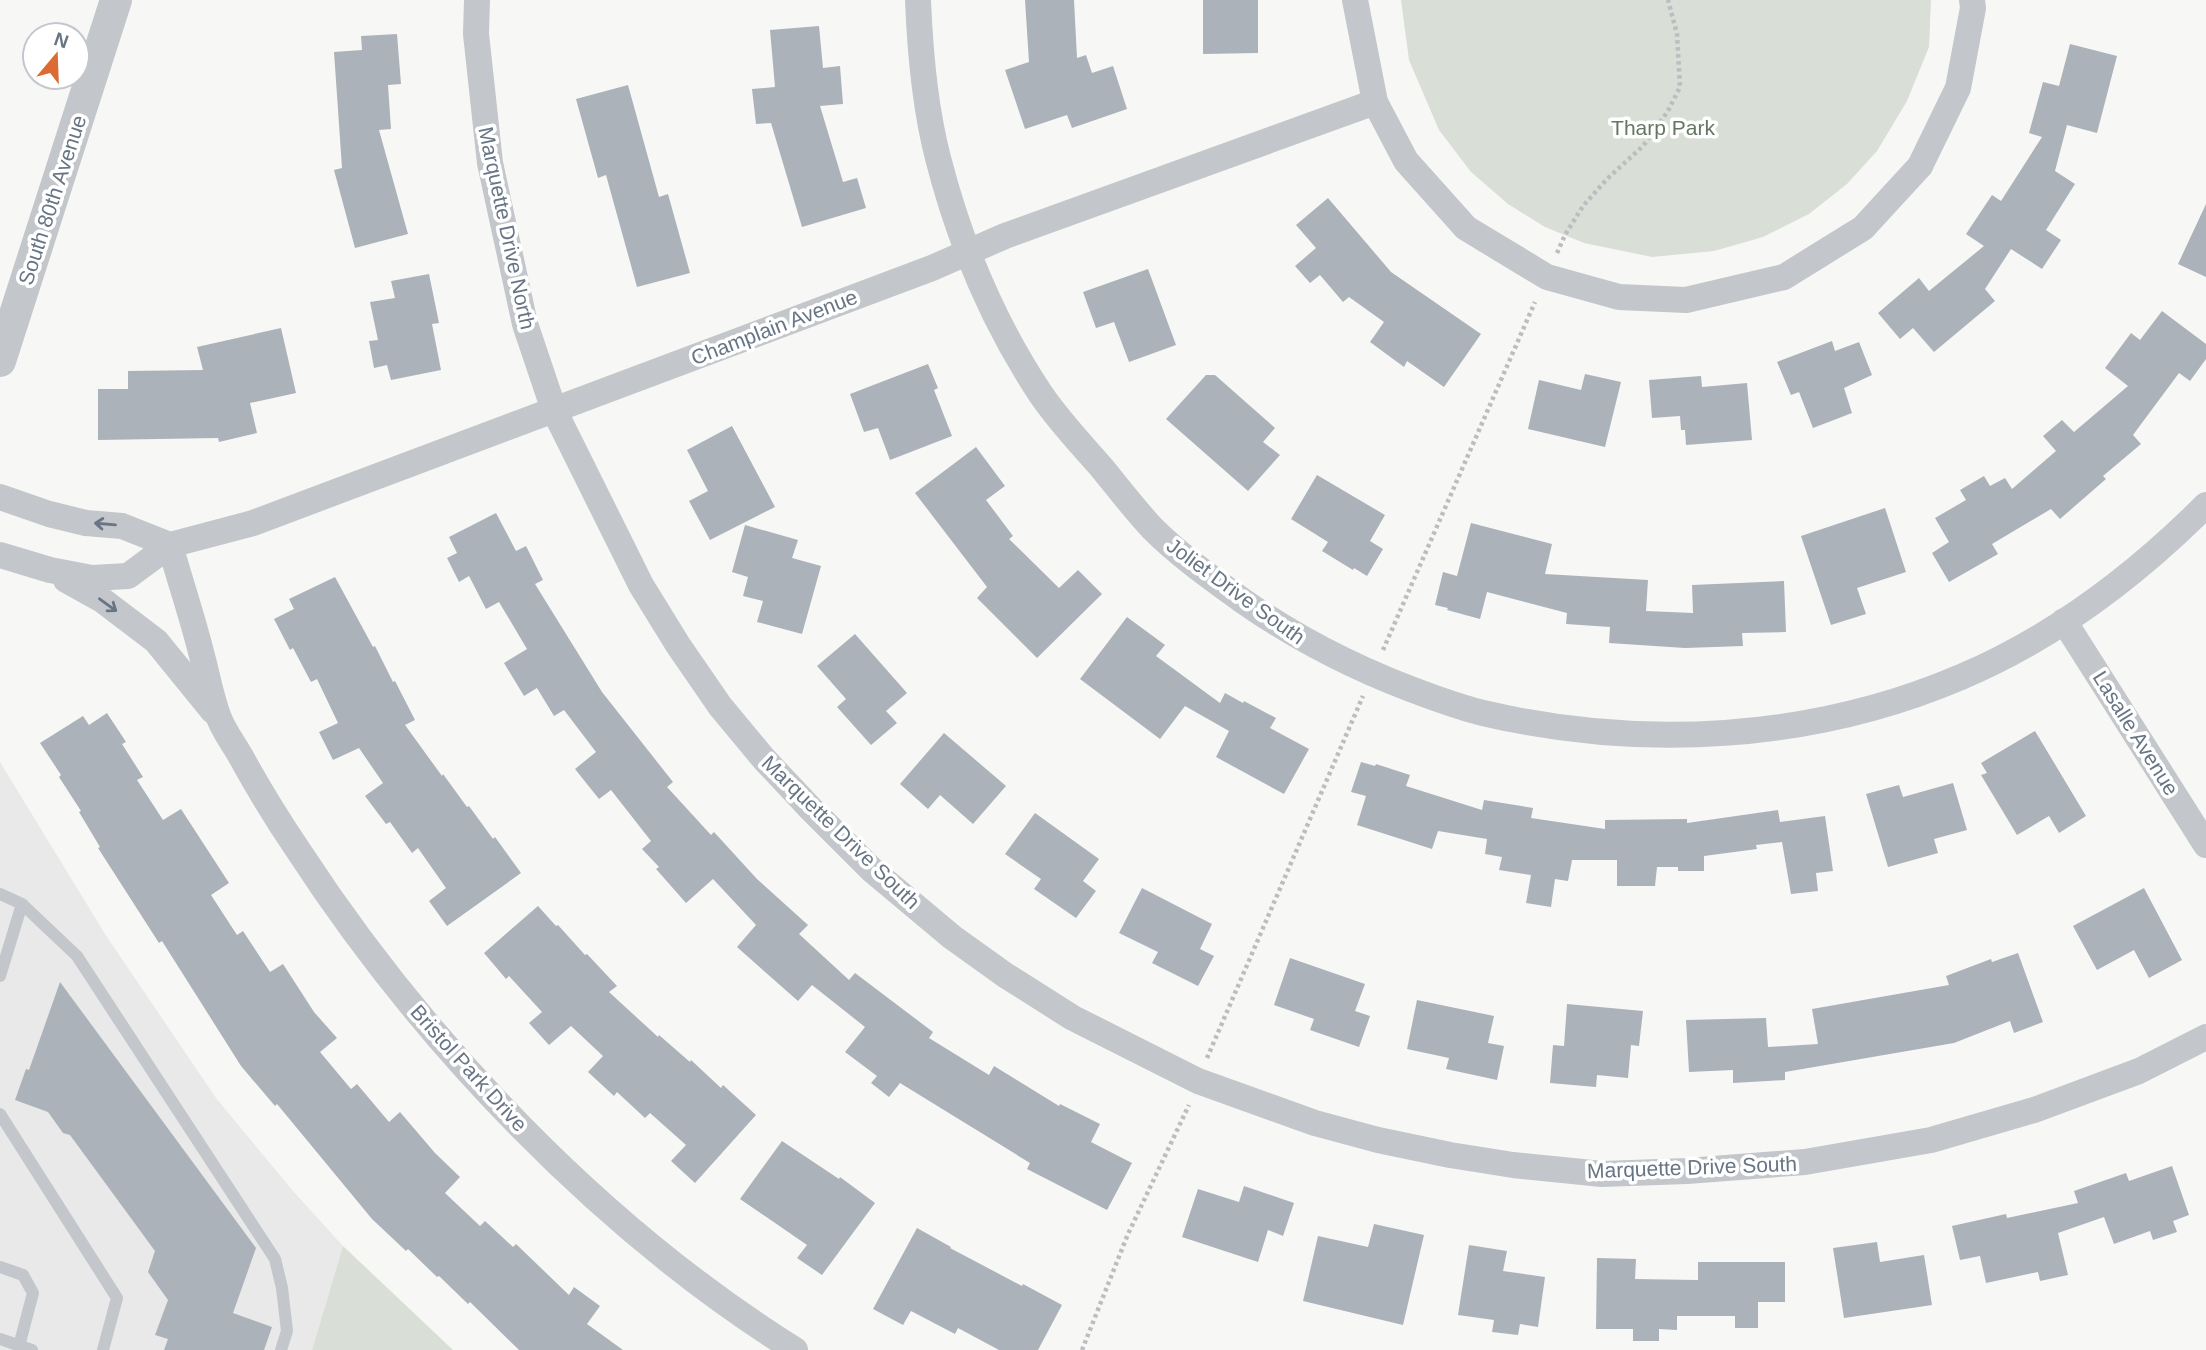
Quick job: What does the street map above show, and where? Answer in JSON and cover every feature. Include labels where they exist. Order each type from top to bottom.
[{"type":"street","name":"South 80th Avenue","points":[[0,361],[116,0]]},
{"type":"street","name":"Marquette Drive North","points":[[477,0],[477,34],[490,163],[525,324],[554,410]]},
{"type":"street","name":"Joliet Drive South","points":[[918,0],[920,57],[937,156],[969,254],[1008,338],[1040,393],[1155,531],[1216,581],[1312,646],[1371,675],[1480,713],[1583,730],[1684,735],[1754,731],[1855,713],[1915,695],[1964,676],[2031,641],[2095,601],[2206,505]]},
{"type":"street","points":[[1355,0],[1375,102],[1406,161],[1466,228],[1547,277],[1619,297],[1686,300],[1784,277],[1864,228],[1920,166],[1958,88],[1973,8],[1972,0]]},
{"type":"street","name":"Champlain Avenue","points":[[0,555],[50,570],[92,578],[128,576],[170,545],[253,523],[969,254],[1005,236],[1375,102]]},
{"type":"street","name":"Marquette Drive South","points":[[554,410],[641,586],[720,706],[764,759],[872,870],[952,937],[1073,1018],[1198,1080],[1257,1103],[1315,1123],[1450,1156],[1602,1174],[1700,1170],[1805,1162],[1931,1140],[2034,1110],[2139,1071],[2206,1037]]},
{"type":"street","points":[[0,497],[74,520],[122,526],[170,545]]},
{"type":"street","name":"Bristol Park Drive","points":[[170,545],[219,718]]},
{"type":"street","name":"Bristol Park Drive","points":[[50,570],[102,600],[156,641],[219,718],[268,805],[335,909],[409,1003],[491,1096],[564,1168],[642,1238],[747,1319],[795,1350]]},
{"type":"street","name":"Lasalle Avenue","points":[[2064,621],[2206,845]]},
{"type":"lane","points":[[0,894],[22,904],[77,956],[275,1259],[282,1288],[287,1331],[281,1350]]},
{"type":"lane","points":[[0,976],[22,904]]},
{"type":"lane","points":[[0,1114],[117,1298],[103,1350]]},
{"type":"lane","points":[[0,1267],[23,1275],[33,1293],[19,1346]]},
{"type":"lane","points":[[0,1339],[32,1350]]},
{"type":"shaded area","points":[[0,762],[105,934],[216,1098],[293,1191],[343,1246],[312,1350],[0,1350]]},
{"type":"green space","name":"Tharp Park","points":[[1401,0],[1931,0],[1929,47],[1907,101],[1877,151],[1847,184],[1809,214],[1763,237],[1714,251],[1652,257],[1584,243],[1545,227],[1508,204],[1471,172],[1439,130],[1409,60]]},
{"type":"green space","points":[[343,1246],[453,1350],[312,1350]]},
{"type":"building","points":[[1025,0],[1074,0],[1077,58],[1086,55],[1092,73],[1113,66],[1127,109],[1072,128],[1067,115],[1025,129],[1005,70],[1029,62]]},
{"type":"building","points":[[1203,0],[1258,0],[1258,53],[1203,54]]},
{"type":"building","points":[[819,26],[823,68],[840,66],[843,104],[820,106],[843,182],[857,178],[866,208],[802,227],[771,123],[756,124],[752,89],[775,87],[770,30]]},
{"type":"building","points":[[397,34],[401,84],[388,85],[391,129],[379,130],[408,234],[355,248],[334,170],[342,168],[334,52],[362,50],[361,36]]},
{"type":"building","points":[[2070,44],[2117,56],[2097,133],[2067,125],[2055,171],[2075,184],[2046,230],[2061,240],[2042,269],[2011,249],[1985,289],[1995,301],[1934,352],[1913,328],[1900,339],[1878,313],[1919,278],[1929,291],[1984,246],[1966,234],[1992,195],[2001,201],[2042,137],[2029,133],[2043,82],[2059,86]]},
{"type":"building","points":[[628,85],[659,197],[668,194],[690,273],[637,287],[606,175],[598,178],[576,99]]},
{"type":"building","points":[[1328,198],[1391,272],[1481,334],[1444,387],[1407,361],[1404,367],[1370,342],[1384,322],[1349,297],[1343,302],[1320,275],[1310,283],[1295,266],[1316,248],[1296,225]]},
{"type":"building","points":[[2206,204],[2206,277],[2178,264]]},
{"type":"building","points":[[1148,269],[1176,345],[1129,362],[1114,322],[1096,328],[1083,292]]},
{"type":"building","points":[[429,274],[439,323],[432,324],[441,370],[391,380],[387,365],[374,368],[369,341],[378,340],[370,302],[395,298],[391,281]]},
{"type":"building","points":[[2162,311],[2206,344],[2206,359],[2190,381],[2179,373],[2133,435],[2141,444],[2103,476],[2106,479],[2060,519],[2051,509],[1992,544],[1998,554],[1949,582],[1932,553],[1949,542],[1935,518],[1966,500],[1960,490],[1984,476],[1990,486],[2005,478],[2012,489],[2056,451],[2043,436],[2062,420],[2074,432],[2128,386],[2105,368],[2131,333],[2140,340]]},
{"type":"building","points":[[281,328],[296,393],[250,403],[257,433],[219,442],[218,438],[98,440],[98,389],[128,389],[128,371],[203,370],[197,347]]},
{"type":"building","points":[[1832,341],[1835,351],[1859,342],[1872,375],[1844,388],[1852,413],[1813,428],[1799,392],[1791,395],[1777,362]]},
{"type":"building","points":[[928,364],[938,388],[934,390],[952,436],[890,460],[878,428],[864,432],[850,394]]},
{"type":"building","points":[[1585,374],[1621,382],[1605,447],[1528,429],[1539,380],[1581,390]]},
{"type":"building","points":[[1206,375],[1215,375],[1275,428],[1263,442],[1280,455],[1248,491],[1166,419]]},
{"type":"building","points":[[1701,376],[1702,387],[1747,383],[1752,440],[1686,445],[1680,416],[1652,418],[1649,380]]},
{"type":"building","points":[[732,426],[775,507],[710,540],[689,501],[708,491],[687,450]]},
{"type":"building","points":[[976,447],[1005,486],[986,500],[1013,536],[1009,539],[1059,588],[1078,570],[1102,594],[1037,658],[977,598],[987,587],[915,493]]},
{"type":"building","points":[[1317,475],[1385,515],[1370,541],[1383,549],[1367,576],[1322,551],[1328,542],[1291,519]]},
{"type":"building","points":[[1885,508],[1906,572],[1857,588],[1866,614],[1831,625],[1801,536]]},
{"type":"building","points":[[496,513],[516,551],[526,546],[543,580],[535,584],[602,692],[673,782],[667,787],[711,835],[714,832],[757,879],[808,925],[799,934],[849,980],[855,973],[933,1032],[929,1038],[989,1075],[994,1066],[1059,1106],[1060,1104],[1100,1124],[1091,1142],[1132,1163],[1107,1210],[1027,1169],[1030,1163],[900,1083],[889,1097],[871,1083],[877,1076],[845,1052],[865,1027],[812,985],[798,1001],[737,947],[756,925],[713,879],[686,903],[656,869],[659,867],[642,849],[651,841],[611,790],[599,799],[575,769],[596,752],[564,710],[554,716],[537,688],[524,696],[504,663],[527,649],[499,602],[486,609],[469,576],[459,582],[447,558],[457,553],[449,537]]},
{"type":"building","points":[[1471,523],[1552,544],[1545,574],[1648,580],[1646,611],[1693,613],[1692,585],[1784,581],[1786,632],[1742,633],[1743,646],[1685,648],[1609,643],[1610,627],[1566,624],[1567,613],[1487,592],[1480,619],[1447,610],[1448,608],[1435,605],[1443,572],[1457,576]]},
{"type":"building","points":[[745,525],[798,540],[792,558],[821,566],[802,634],[757,622],[763,601],[743,596],[748,577],[732,572]]},
{"type":"building","points":[[335,577],[415,720],[405,725],[442,776],[443,774],[493,839],[495,837],[521,873],[447,926],[429,901],[446,888],[418,848],[412,853],[390,822],[386,824],[365,796],[383,783],[359,748],[333,760],[319,732],[338,723],[317,679],[311,682],[274,619],[294,609],[289,599]]},
{"type":"building","points":[[1127,617],[1165,645],[1156,656],[1220,703],[1225,693],[1243,703],[1244,701],[1276,718],[1270,728],[1309,749],[1284,794],[1216,757],[1229,731],[1185,706],[1160,739],[1080,679]]},
{"type":"building","points":[[855,634],[907,693],[886,711],[897,723],[871,745],[837,707],[846,699],[817,666]]},
{"type":"building","points":[[107,713],[126,742],[122,744],[143,777],[137,780],[163,820],[181,809],[229,883],[211,895],[237,935],[243,931],[270,972],[283,964],[314,1012],[337,1038],[320,1052],[351,1089],[357,1084],[389,1122],[400,1112],[460,1177],[445,1193],[480,1226],[485,1221],[513,1247],[516,1244],[569,1295],[574,1287],[600,1306],[587,1324],[623,1350],[519,1350],[470,1302],[468,1304],[372,1219],[277,1104],[275,1106],[241,1066],[162,941],[159,943],[98,848],[100,847],[79,812],[81,811],[40,743],[83,716],[89,725]]},
{"type":"building","points":[[2035,731],[2086,816],[2059,833],[2049,816],[2017,835],[1981,775],[1987,773],[1981,763]]},
{"type":"building","points":[[944,733],[1006,786],[973,824],[940,795],[928,809],[900,784]]},
{"type":"building","points":[[1361,762],[1410,775],[1406,786],[1482,810],[1484,800],[1533,808],[1531,818],[1605,829],[1605,820],[1687,819],[1687,823],[1778,810],[1780,822],[1825,816],[1833,871],[1816,873],[1818,891],[1791,894],[1782,842],[1756,845],[1757,849],[1704,856],[1704,871],[1678,871],[1678,867],[1657,867],[1655,886],[1617,886],[1617,860],[1572,860],[1568,881],[1555,879],[1551,907],[1526,903],[1531,875],[1499,870],[1502,857],[1485,854],[1487,839],[1438,831],[1432,849],[1357,825],[1366,796],[1351,792]]},
{"type":"building","points":[[1953,783],[1967,830],[1934,839],[1938,853],[1888,867],[1866,794],[1899,785],[1903,797]]},
{"type":"building","points":[[1035,813],[1099,859],[1083,881],[1096,891],[1076,918],[1034,889],[1041,879],[1005,854]]},
{"type":"building","points":[[1142,888],[1212,924],[1200,949],[1214,956],[1198,986],[1152,963],[1158,952],[1119,933]]},
{"type":"building","points":[[2144,888],[2182,960],[2149,978],[2134,950],[2097,970],[2073,926]]},
{"type":"building","points":[[538,906],[617,986],[609,992],[658,1037],[659,1035],[690,1062],[691,1060],[721,1088],[723,1085],[756,1115],[695,1183],[671,1161],[686,1145],[650,1113],[645,1118],[617,1092],[614,1096],[588,1072],[603,1056],[571,1026],[549,1045],[529,1023],[542,1012],[509,976],[506,979],[484,953]]},
{"type":"building","points":[[2018,953],[2043,1022],[2014,1033],[2010,1021],[1954,1043],[1785,1072],[1785,1080],[1733,1083],[1733,1070],[1689,1072],[1686,1020],[1766,1018],[1768,1047],[1818,1044],[1812,1009],[1949,985],[1946,976],[1991,959],[1992,962]]},
{"type":"building","points":[[1290,958],[1365,984],[1355,1011],[1370,1016],[1359,1047],[1310,1030],[1314,1019],[1274,1005]]},
{"type":"building","points":[[60,982],[256,1248],[233,1313],[272,1327],[264,1350],[164,1350],[168,1339],[155,1335],[168,1300],[148,1272],[155,1251],[70,1135],[63,1133],[48,1112],[15,1100],[26,1069],[29,1070]]},
{"type":"building","points":[[1417,1000],[1494,1016],[1488,1043],[1504,1046],[1497,1080],[1446,1069],[1449,1058],[1407,1049]]},
{"type":"building","points":[[1567,1004],[1643,1011],[1639,1046],[1631,1045],[1628,1078],[1597,1075],[1596,1087],[1550,1083],[1553,1045],[1564,1046]]},
{"type":"building","points":[[782,1141],[839,1179],[840,1177],[875,1203],[822,1275],[797,1258],[807,1245],[740,1199]]},
{"type":"building","points":[[2172,1166],[2189,1215],[2173,1221],[2177,1232],[2153,1240],[2150,1231],[2114,1244],[2104,1217],[2058,1233],[2068,1275],[2040,1281],[2038,1272],[1986,1283],[1980,1256],[1960,1260],[1952,1226],[2006,1214],[2007,1218],[2078,1203],[2074,1191],[2126,1173],[2129,1181]]},
{"type":"building","points":[[1244,1186],[1294,1203],[1283,1236],[1268,1230],[1258,1262],[1182,1237],[1198,1189],[1239,1202]]},
{"type":"building","points":[[1374,1224],[1424,1235],[1403,1325],[1303,1301],[1318,1236],[1368,1247]]},
{"type":"building","points":[[917,1228],[950,1248],[1062,1305],[1038,1350],[999,1350],[958,1328],[955,1334],[911,1311],[903,1325],[873,1309]]},
{"type":"building","points":[[1877,1242],[1880,1262],[1924,1255],[1932,1305],[1844,1318],[1833,1248]]},
{"type":"building","points":[[1469,1245],[1507,1251],[1503,1271],[1545,1277],[1538,1327],[1520,1324],[1518,1335],[1492,1332],[1494,1320],[1458,1315]]},
{"type":"building","points":[[1597,1258],[1636,1259],[1635,1279],[1698,1280],[1698,1262],[1785,1262],[1785,1302],[1758,1302],[1758,1328],[1735,1328],[1735,1316],[1677,1316],[1677,1330],[1659,1329],[1659,1341],[1633,1341],[1633,1329],[1596,1329]]}]
